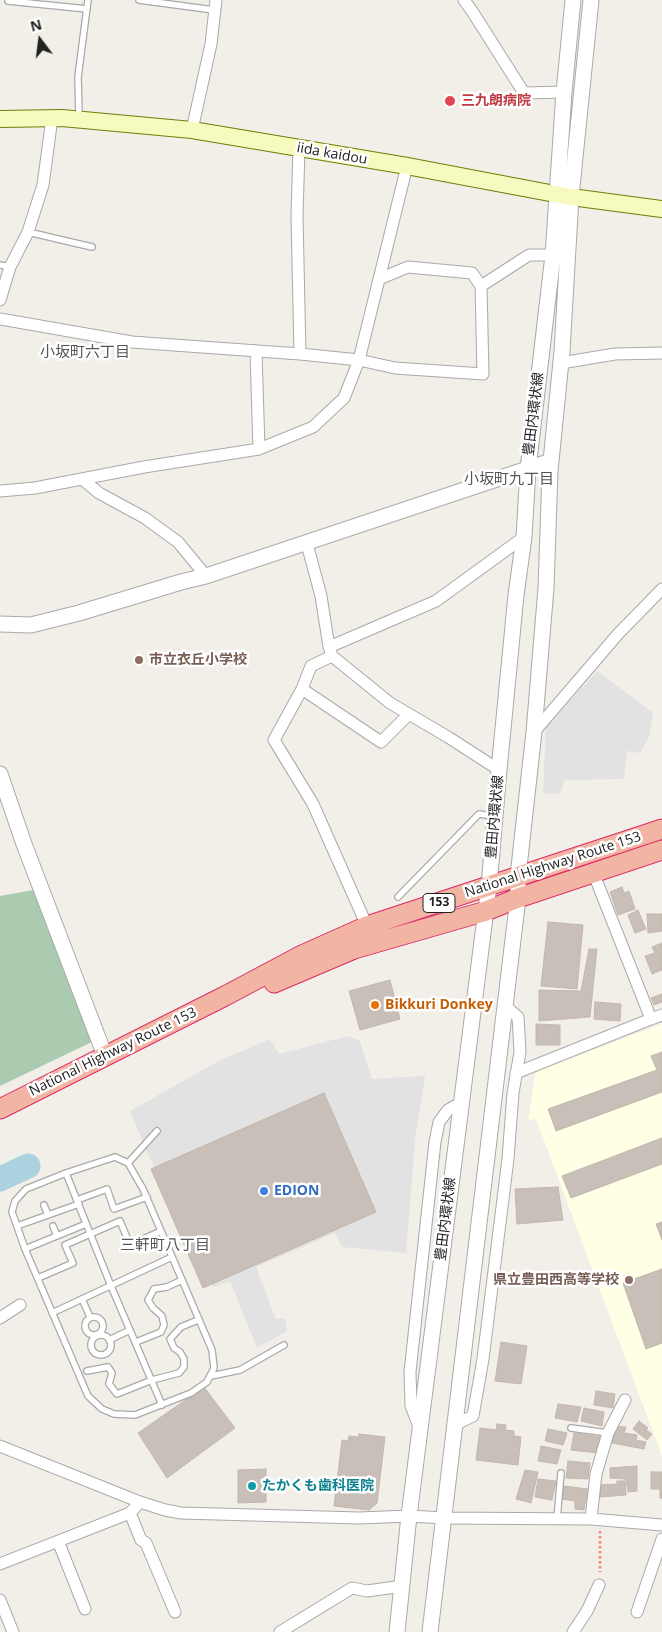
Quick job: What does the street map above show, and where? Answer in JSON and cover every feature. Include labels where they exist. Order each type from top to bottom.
[{"type":"highway","name":"National Highway Route 153","points":[[0,1108],[225,996],[302,955],[367,926],[662,829]]},
{"type":"highway","name":"National Highway Route 153","points":[[225,996],[253,992],[354,949],[486,911],[593,872],[662,850]]},
{"type":"main road","name":"iida kaidou","points":[[0,119],[79,119],[192,130],[407,166],[564,195],[662,209]]},
{"type":"street","points":[[464,0],[524,93],[564,92]]},
{"type":"street","name":"豊田内環状線","points":[[397,1632],[409,1516],[489,886],[498,770],[524,537],[528,469],[553,255],[564,195],[591,0]]},
{"type":"street","name":"豊田内環状線","points":[[432,1629],[454,1425],[518,898],[518,876],[534,732],[546,588],[551,461],[561,363],[564,92],[570,1]]},
{"type":"street","points":[[192,130],[211,44],[215,5]]},
{"type":"street","points":[[0,300],[5,266],[28,232],[43,184],[52,118]]},
{"type":"street","points":[[299,148],[297,216],[300,354]]},
{"type":"street","points":[[0,491],[35,488],[144,467],[259,449],[313,427],[344,398],[358,360],[407,166]]},
{"type":"street","points":[[481,286],[529,255],[553,255]]},
{"type":"street","points":[[0,319],[132,342],[300,354],[358,360],[395,368],[483,374],[481,286],[472,273],[408,267],[379,279]]},
{"type":"street","points":[[256,352],[259,449]]},
{"type":"street","points":[[561,363],[615,354],[662,353]]},
{"type":"street","points":[[0,624],[31,624],[79,613],[206,576],[307,544],[551,461]]},
{"type":"street","points":[[82,480],[99,493],[145,518],[178,542],[206,576]]},
{"type":"street","points":[[367,926],[314,804],[274,740],[302,689],[311,666],[330,652],[436,601],[524,537]]},
{"type":"street","points":[[307,544],[321,596],[330,652],[390,704],[498,770]]},
{"type":"street","points":[[534,732],[618,634],[662,589]]},
{"type":"street","points":[[302,689],[381,742],[409,714]]},
{"type":"street","points":[[0,774],[24,844],[105,1056]]},
{"type":"street","points":[[516,1073],[657,1017],[593,872]]},
{"type":"street","points":[[454,1425],[473,1416],[483,1359],[508,1159],[516,1073],[520,1052],[518,1017],[505,1006]]},
{"type":"street","points":[[421,1430],[411,1406],[410,1372],[437,1134],[439,1122],[448,1110],[455,1106],[460,1107]]},
{"type":"street","points":[[0,1318],[20,1305]]},
{"type":"street","points":[[595,1519],[596,1474],[608,1433],[626,1400]]},
{"type":"street","points":[[0,1446],[140,1502],[181,1513],[359,1518],[409,1516],[595,1519],[662,1525]]},
{"type":"street","points":[[0,1564],[130,1513],[140,1502]]},
{"type":"street","points":[[130,1513],[141,1540],[146,1543],[175,1612]]},
{"type":"street","points":[[637,1612],[662,1539]]},
{"type":"street","points":[[58,1541],[85,1610]]},
{"type":"street","points":[[573,1632],[587,1611],[599,1585]]},
{"type":"street","points":[[280,1632],[352,1588],[367,1591],[403,1586]]},
{"type":"street","points":[[0,1600],[13,1632]]},
{"type":"lane","points":[[79,119],[78,77],[88,0]]},
{"type":"lane","points":[[138,0],[215,5]]},
{"type":"lane","points":[[8,1],[87,9]]},
{"type":"lane","points":[[28,232],[92,247]]},
{"type":"lane","points":[[398,897],[479,814],[495,816]]},
{"type":"lane","points":[[128,1163],[157,1131]]},
{"type":"lane","points":[[114,1157],[128,1163],[147,1197],[212,1350],[214,1368],[211,1376],[207,1382],[191,1393],[135,1415],[114,1414],[102,1410],[88,1396],[52,1313],[12,1212],[15,1201],[26,1189],[66,1173],[114,1157]]},
{"type":"lane","points":[[66,1173],[111,1286],[162,1405]]},
{"type":"lane","points":[[17,1226],[48,1215],[107,1189],[114,1209],[147,1197]]},
{"type":"lane","points":[[44,1205],[48,1215]]},
{"type":"lane","points":[[38,1278],[73,1263],[65,1245],[120,1221],[130,1245],[161,1231]]},
{"type":"lane","points":[[26,1249],[86,1224]]},
{"type":"lane","points":[[53,1226],[57,1236]]},
{"type":"lane","points":[[52,1313],[172,1257]]},
{"type":"lane","points":[[136,1342],[162,1332],[164,1325],[162,1316],[153,1308],[148,1300],[154,1289],[166,1287],[182,1280]]},
{"type":"lane","points":[[82,1300],[90,1318]]},
{"type":"lane","points":[[109,1340],[102,1335],[96,1335],[88,1332],[85,1327],[86,1322],[90,1318],[96,1317],[102,1323],[102,1329],[96,1335],[92,1340],[92,1350],[98,1354],[104,1354],[109,1349],[109,1340]]},
{"type":"lane","points":[[87,1372],[108,1367],[112,1374],[109,1384],[117,1394],[152,1380],[179,1373],[184,1367],[184,1359],[180,1352],[174,1348],[170,1340],[181,1327],[198,1320]]},
{"type":"lane","points":[[109,1340],[130,1330]]},
{"type":"lane","points":[[211,1376],[240,1370],[284,1345]]},
{"type":"lane","points":[[571,1428],[608,1433]]},
{"type":"lane","points":[[557,1519],[561,1473]]},
{"type":"path","points":[[595,1519],[601,1568],[599,1585]]},
{"type":"shaded area","points":[[597,671],[653,713],[649,737],[640,753],[627,751],[624,779],[565,780],[560,794],[543,793],[546,727]]},
{"type":"shaded area","points":[[33,890],[94,1041],[0,1086],[0,896]]},
{"type":"shaded area","name":"県立豊田西高等学校","points":[[662,1024],[662,1456],[536,1119],[528,1120],[536,1071]]},
{"type":"shaded area","points":[[348,1036],[360,1041],[372,1079],[425,1076],[415,1139],[406,1253],[342,1247],[335,1233],[256,1267],[276,1319],[285,1318],[287,1331],[257,1348],[230,1281],[213,1287],[154,1168],[130,1111],[219,1061],[270,1039],[279,1054]]},
{"type":"building","points":[[622,887],[624,893],[629,891],[635,909],[618,915],[610,892]]},
{"type":"building","points":[[638,910],[646,929],[635,933],[628,915]]},
{"type":"building","points":[[647,914],[662,914],[662,931],[648,933]]},
{"type":"building","points":[[548,922],[583,925],[577,989],[541,986]]},
{"type":"building","points":[[662,943],[662,970],[652,974],[645,956],[655,953],[652,947]]},
{"type":"building","points":[[589,949],[597,949],[590,1017],[539,1021],[539,990],[581,991]]},
{"type":"building","name":"Bikkuri Donkey","points":[[390,980],[400,1019],[360,1030],[349,991]]},
{"type":"building","points":[[662,994],[662,1002],[654,1005],[651,998]]},
{"type":"building","points":[[595,1002],[621,1004],[620,1021],[594,1019]]},
{"type":"building","points":[[536,1024],[560,1025],[560,1045],[536,1045]]},
{"type":"building","points":[[662,1052],[662,1092],[556,1131],[548,1109],[657,1070],[651,1056]]},
{"type":"building","name":"EDION","points":[[324,1093],[376,1212],[203,1288],[151,1169]]},
{"type":"building","points":[[662,1138],[662,1164],[571,1198],[562,1176]]},
{"type":"building","points":[[558,1187],[563,1220],[517,1224],[515,1189]]},
{"type":"building","points":[[662,1222],[662,1240],[656,1224]]},
{"type":"building","points":[[662,1269],[662,1343],[646,1349],[623,1283]]},
{"type":"building","points":[[501,1342],[527,1346],[521,1384],[495,1381]]},
{"type":"building","points":[[204,1387],[235,1428],[167,1478],[138,1433]]},
{"type":"building","points":[[596,1391],[615,1394],[613,1408],[594,1405]]},
{"type":"building","points":[[558,1404],[581,1407],[577,1422],[555,1418]]},
{"type":"building","points":[[584,1408],[604,1412],[602,1426],[581,1421]]},
{"type":"building","points":[[639,1421],[652,1434],[647,1440],[633,1429]]},
{"type":"building","points":[[497,1424],[506,1425],[505,1430],[514,1431],[514,1436],[521,1437],[518,1465],[476,1460],[480,1428],[496,1430]]},
{"type":"building","points":[[616,1426],[626,1427],[624,1433],[637,1435],[636,1440],[646,1442],[644,1449],[612,1443]]},
{"type":"building","points":[[548,1429],[567,1433],[563,1445],[545,1441]]},
{"type":"building","points":[[574,1433],[600,1437],[598,1453],[571,1450]]},
{"type":"building","points":[[359,1434],[385,1437],[377,1503],[369,1510],[334,1506],[342,1440],[348,1441],[349,1436],[359,1437]]},
{"type":"building","points":[[541,1446],[561,1450],[557,1464],[538,1461]]},
{"type":"building","points":[[568,1461],[590,1463],[588,1479],[566,1478]]},
{"type":"building","points":[[637,1466],[637,1491],[628,1492],[626,1479],[610,1478],[610,1468]]},
{"type":"building","name":"たかくも歯科医院","points":[[266,1469],[266,1502],[238,1503],[238,1470]]},
{"type":"building","points":[[525,1470],[538,1472],[531,1503],[516,1499]]},
{"type":"building","points":[[651,1472],[662,1472],[662,1498],[660,1498],[660,1489],[651,1489]]},
{"type":"building","points":[[538,1479],[556,1481],[552,1500],[535,1497]]},
{"type":"building","points":[[617,1481],[625,1481],[626,1495],[600,1497],[599,1485],[617,1484]]},
{"type":"building","points":[[564,1486],[588,1489],[584,1510],[575,1509],[575,1501],[561,1499]]},
{"type":"waterway","points":[[0,1179],[28,1166]]},
{"type":"place","name":"三九朗病院","points":[[450,101]]},
{"type":"place","name":"市立衣丘小学校","points":[[139,660]]},
{"type":"place","name":"Bikkuri Donkey","points":[[375,1005]]},
{"type":"place","name":"EDION","points":[[264,1191]]},
{"type":"place","name":"県立豊田西高等学校","points":[[629,1280]]},
{"type":"place","name":"たかくも歯科医院","points":[[252,1486]]},
{"type":"district","name":"小坂町六丁目","points":[[85,353]]},
{"type":"district","name":"小坂町九丁目","points":[[509,480]]},
{"type":"district","name":"三軒町八丁目","points":[[165,1246]]}]
